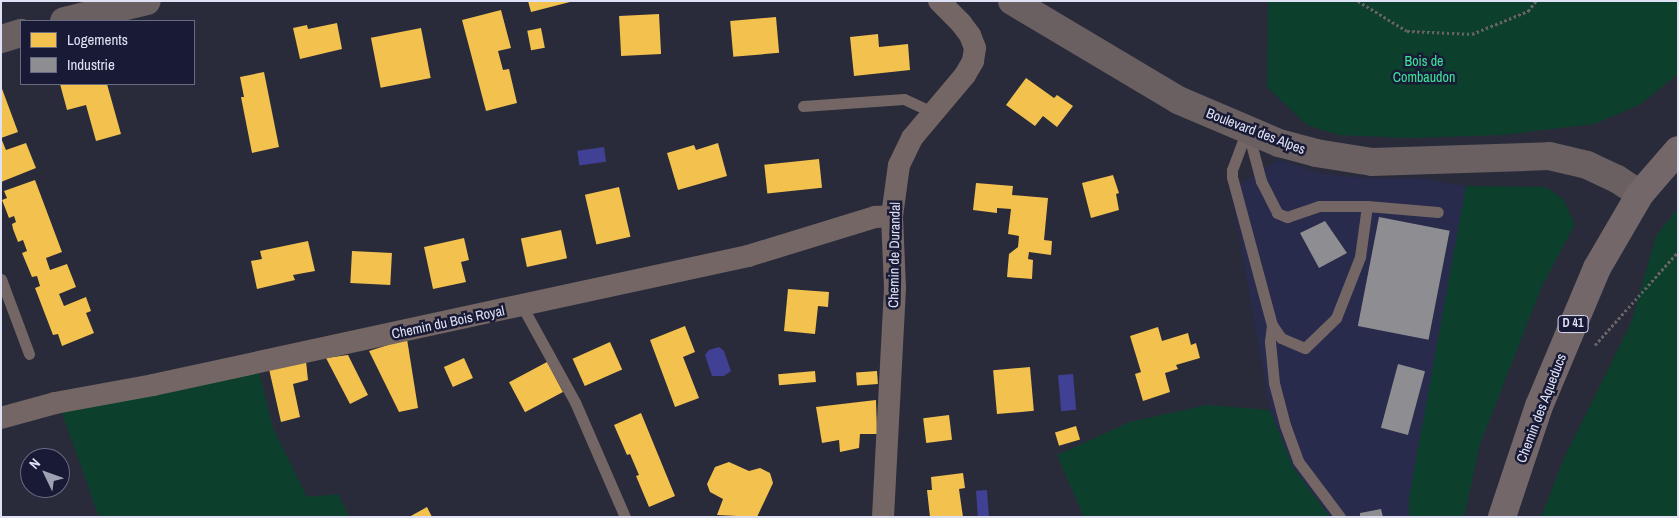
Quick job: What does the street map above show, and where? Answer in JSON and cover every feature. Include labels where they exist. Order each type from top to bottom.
[{"type":"main road","name":"Chemin des Aqueducs","points":[[1502,517],[1539,406],[1597,268],[1640,194],[1678,150]]},
{"type":"street","points":[[68,20],[147,1]]},
{"type":"street","name":"Chemin de Durandal","points":[[883,517],[895,288],[892,216],[899,165],[912,138],[965,75],[974,61],[975,48],[970,35],[939,1]]},
{"type":"street","name":"Boulevard des Alpes","points":[[1012,1],[1178,100],[1248,130],[1316,154],[1372,162],[1549,156],[1587,165],[1617,179],[1640,194]]},
{"type":"street","points":[[1,39],[20,33]]},
{"type":"street","name":"Chemin du Bois Royal","points":[[1,418],[55,403],[153,386],[748,256],[875,217],[892,216]]},
{"type":"lane","points":[[803,106],[904,100],[932,112]]},
{"type":"lane","points":[[1248,130],[1232,170],[1232,177],[1272,325],[1281,338],[1305,348],[1336,318],[1360,257],[1367,206]]},
{"type":"lane","points":[[1248,130],[1261,181],[1277,213],[1287,217],[1319,206],[1367,206],[1438,212]]},
{"type":"lane","points":[[1,279],[29,354]]},
{"type":"lane","points":[[522,306],[575,402],[625,517]]},
{"type":"lane","points":[[1272,325],[1270,342],[1274,383],[1285,425],[1298,461],[1340,517]]},
{"type":"path","points":[[1358,1],[1407,31],[1472,34],[1528,11],[1536,1]]},
{"type":"path","points":[[1591,349],[1678,252]]},
{"type":"shaded area","points":[[604,147],[606,162],[579,166],[577,151]]},
{"type":"shaded area","points":[[1278,160],[1323,174],[1368,178],[1416,178],[1466,186],[1409,498],[1409,517],[1330,517],[1293,467],[1270,410],[1231,190]]},
{"type":"shaded area","points":[[719,347],[724,351],[731,371],[724,376],[712,376],[705,355],[709,350]]},
{"type":"shaded area","points":[[1073,374],[1076,410],[1061,411],[1058,375]]},
{"type":"shaded area","points":[[987,490],[989,517],[978,517],[976,491]]},
{"type":"green space","name":"Bois de Combaudon","points":[[1268,1],[1678,1],[1678,74],[1641,104],[1594,124],[1502,135],[1408,138],[1339,135],[1307,125],[1267,87]]},
{"type":"green space","points":[[1466,186],[1546,187],[1563,199],[1575,224],[1542,286],[1480,444],[1464,517],[1409,517],[1409,498]]},
{"type":"green space","points":[[1678,208],[1678,517],[1541,517],[1565,456],[1631,323],[1656,236]]},
{"type":"green space","points":[[258,368],[273,428],[307,497],[338,494],[350,517],[99,517],[61,410]]},
{"type":"green space","points":[[1207,405],[1270,410],[1293,467],[1330,517],[1084,517],[1057,455],[1130,422]]},
{"type":"building: Logements","points":[[528,1],[570,1],[570,2],[531,12]]},
{"type":"building: Logements","points":[[501,10],[511,48],[498,51],[503,70],[509,69],[517,103],[486,111],[462,20]]},
{"type":"building: Logements","points":[[659,14],[661,54],[621,56],[619,16]]},
{"type":"building: Logements","points":[[776,17],[779,53],[733,57],[730,21]]},
{"type":"building: Logements","points":[[337,23],[342,49],[300,59],[293,28],[307,25],[308,29]]},
{"type":"building: Logements","points":[[421,28],[431,78],[381,88],[371,38]]},
{"type":"building: Logements","points":[[541,28],[545,48],[531,50],[527,31]]},
{"type":"building: Logements","points":[[878,34],[879,47],[908,44],[910,70],[854,76],[850,37]]},
{"type":"building: Logements","points":[[264,72],[279,147],[252,153],[241,97],[244,97],[240,77]]},
{"type":"building: Logements","points":[[1026,78],[1054,98],[1057,95],[1073,106],[1057,127],[1043,116],[1035,126],[1006,105]]},
{"type":"building: Logements","points":[[60,85],[107,85],[121,134],[96,141],[86,105],[67,110]]},
{"type":"building: Logements","points":[[1,86],[18,132],[1,138]]},
{"type":"building: Logements","points":[[1,138],[6,150],[26,143],[36,168],[1,182]]},
{"type":"building: Logements","points":[[718,143],[727,176],[678,190],[667,153],[694,145],[696,150]]},
{"type":"building: Logements","points":[[819,159],[822,188],[767,194],[764,165]]},
{"type":"building: Logements","points":[[1113,175],[1119,193],[1116,194],[1119,210],[1091,218],[1082,183]]},
{"type":"building: Logements","points":[[35,180],[62,252],[46,258],[50,270],[67,264],[76,287],[59,294],[64,306],[86,297],[91,311],[86,313],[94,333],[62,346],[58,334],[53,335],[35,288],[40,286],[37,276],[32,277],[22,253],[27,251],[23,240],[18,242],[13,229],[12,224],[16,222],[14,216],[9,218],[2,200],[7,198],[4,191]]},
{"type":"building: Logements","points":[[976,183],[1013,186],[1012,195],[1048,198],[1044,240],[1052,241],[1051,255],[1029,252],[1028,259],[1033,260],[1032,279],[1007,277],[1009,254],[1018,247],[1019,236],[1008,234],[1011,209],[997,208],[997,213],[973,210]]},
{"type":"building: Logements","points":[[619,187],[630,237],[596,245],[585,195]]},
{"type":"building: Logements","points":[[561,230],[567,258],[527,267],[521,239]]},
{"type":"building: Logements","points":[[464,238],[469,260],[461,262],[466,282],[433,289],[424,247]]},
{"type":"building: Logements","points":[[308,241],[315,271],[293,275],[295,280],[257,289],[251,261],[262,259],[260,251]]},
{"type":"building: Logements","points":[[352,251],[392,253],[390,285],[350,283]]},
{"type":"building: Logements","points":[[788,289],[829,292],[828,307],[818,306],[815,334],[784,331]]},
{"type":"building: Logements","points":[[685,326],[695,352],[683,357],[699,398],[675,407],[650,340]]},
{"type":"building: Logements","points":[[1158,327],[1162,341],[1188,333],[1191,345],[1196,343],[1200,358],[1176,365],[1178,369],[1165,373],[1170,392],[1143,401],[1135,374],[1141,372],[1130,336]]},
{"type":"building: Logements","points":[[407,339],[418,408],[399,412],[369,351]]},
{"type":"building: Logements","points":[[610,342],[622,369],[585,386],[573,359]]},
{"type":"building: Logements","points":[[348,355],[368,395],[350,404],[326,358]]},
{"type":"building: Logements","points":[[464,358],[473,378],[453,387],[444,367]]},
{"type":"building: Logements","points":[[306,361],[308,380],[293,384],[300,417],[281,422],[269,369]]},
{"type":"building: Logements","points":[[547,362],[563,392],[525,412],[509,382]]},
{"type":"building: Logements","points":[[1030,367],[1034,411],[997,414],[993,370]]},
{"type":"building: Logements","points":[[815,371],[816,382],[779,385],[778,374]]},
{"type":"building: Logements","points":[[877,371],[878,384],[857,385],[856,372]]},
{"type":"building: Logements","points":[[876,400],[877,434],[860,434],[859,448],[840,452],[839,440],[822,443],[816,407]]},
{"type":"building: Logements","points":[[641,413],[675,496],[649,507],[636,476],[639,475],[630,454],[627,455],[614,425]]},
{"type":"building: Logements","points":[[949,415],[952,440],[926,443],[923,418]]},
{"type":"building: Logements","points":[[1076,426],[1080,439],[1059,446],[1055,432]]},
{"type":"building: Logements","points":[[729,462],[749,471],[760,468],[770,473],[773,483],[757,517],[717,515],[723,499],[710,492],[707,484],[715,467]]},
{"type":"building: Logements","points":[[963,473],[965,488],[959,489],[963,517],[930,517],[927,490],[932,490],[931,477]]},
{"type":"building: Logements","points":[[427,507],[432,517],[409,517]]},
{"type":"building: Industrie","points":[[1379,217],[1450,231],[1428,340],[1358,326]]},
{"type":"building: Industrie","points":[[1325,221],[1347,253],[1319,268],[1300,233]]},
{"type":"building: Industrie","points":[[1398,364],[1425,371],[1408,435],[1381,428]]},
{"type":"building: Industrie","points":[[1381,509],[1383,517],[1360,517],[1360,513]]}]
